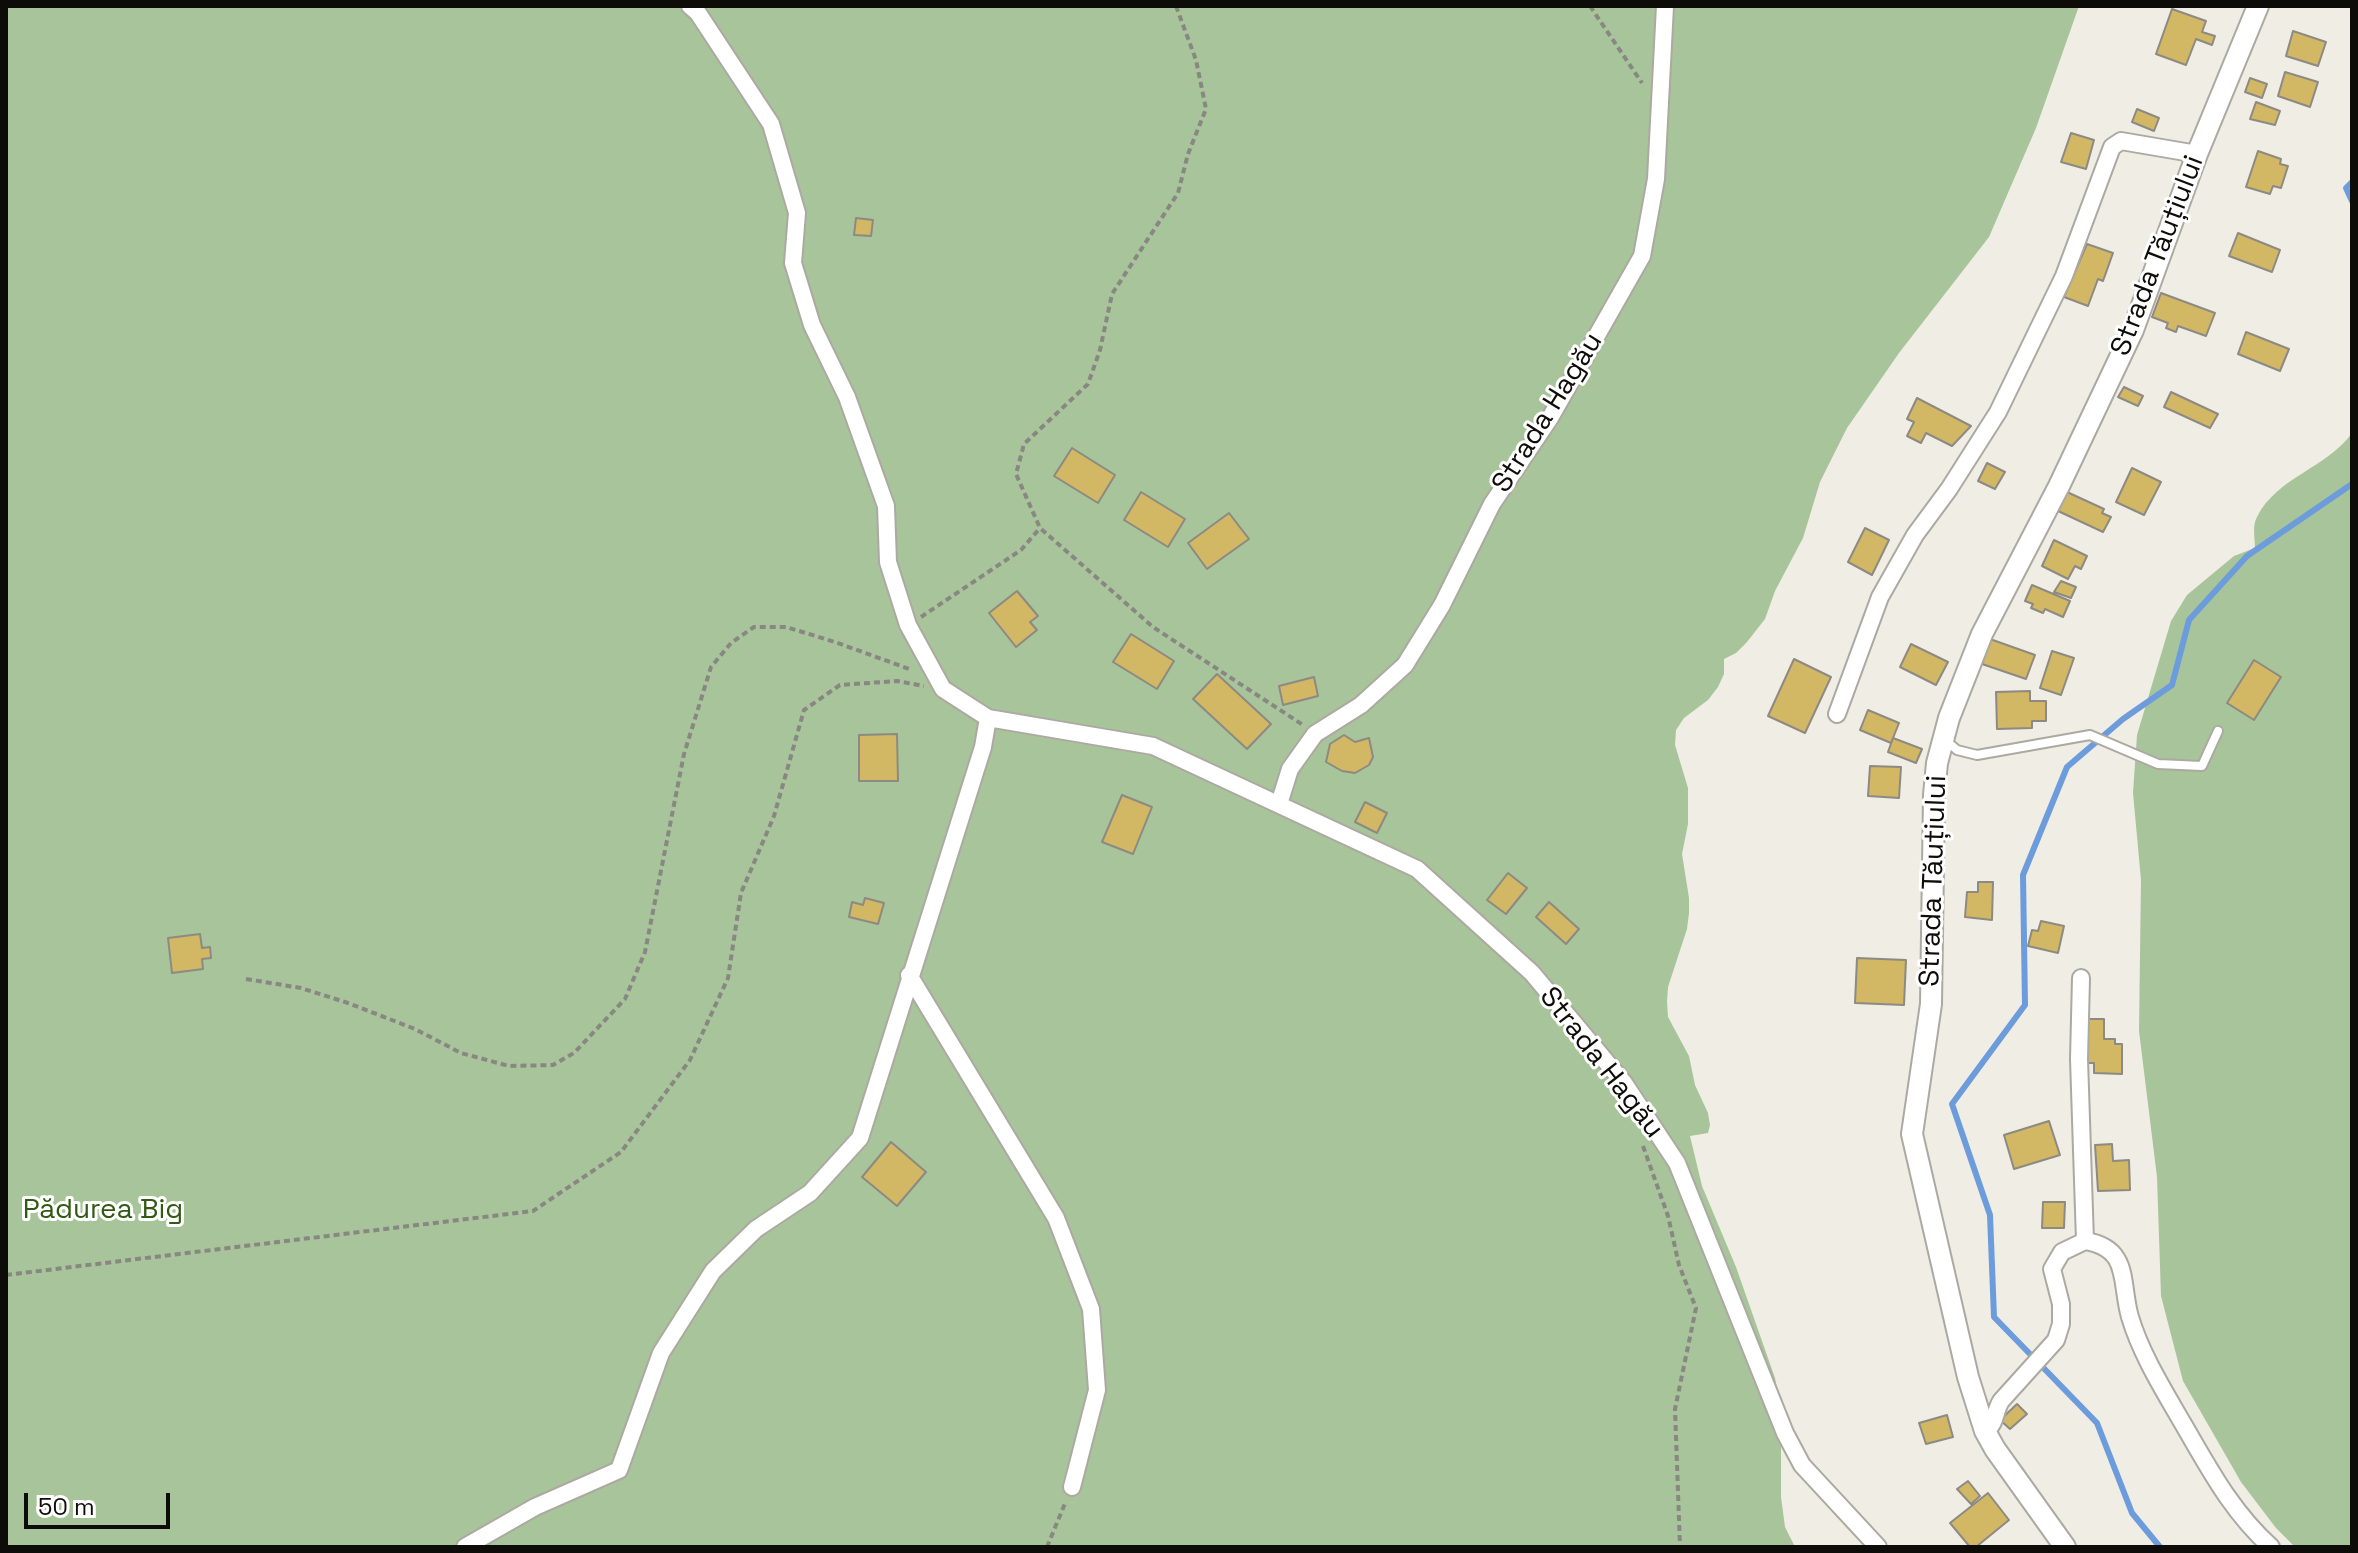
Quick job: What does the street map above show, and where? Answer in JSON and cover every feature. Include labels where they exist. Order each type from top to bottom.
[{"type":"street","points":[[465,1547],[535,1507],[619,1470],[661,1353],[713,1271],[756,1229],[810,1193],[860,1138],[983,747],[988,718],[943,689],[908,625],[888,562],[886,506],[847,397],[812,325],[793,263],[797,213],[771,124],[698,13],[690,6]]},
{"type":"street","name":"Strada Hagău","points":[[1279,804],[1290,769],[1315,734],[1361,705],[1405,665],[1442,605],[1492,504],[1550,418],[1642,256],[1656,179],[1665,6]]},
{"type":"street","name":"Strada Tăuțiului","points":[[2065,1547],[1985,1431],[1968,1377],[1912,1134],[1931,1004],[1937,763],[1949,718],[1982,634],[2059,486],[2133,330],[2197,154],[2258,6]]},
{"type":"street","points":[[1837,714],[1880,597],[1915,535],[1949,489],[1998,412],[2064,276],[2112,147],[2121,141],[2197,154]]},
{"type":"street","name":"Strada Hagău","points":[[988,718],[1153,746],[1279,804],[1417,869],[1532,973],[1624,1083],[1677,1163],[1790,1444],[1802,1465],[1878,1547]]},
{"type":"street","points":[[909,975],[1056,1218],[1091,1309],[1097,1390],[1072,1487]]},
{"type":"street","points":[[2081,978],[2079,1059],[2085,1241]]},
{"type":"street","points":[[1985,1431],[1994,1423],[2001,1401],[2056,1340],[2061,1324],[2061,1304],[2052,1269],[2056,1259],[2073,1245],[2085,1241],[2099,1243],[2110,1250],[2119,1262],[2129,1315],[2164,1393],[2222,1491],[2246,1525],[2271,1547]]},
{"type":"lane","points":[[1944,739],[1957,750],[1977,755],[2090,735],[2158,764],[2202,766],[2218,731]]},
{"type":"path","points":[[1176,6],[1196,60],[1206,109],[1188,154],[1178,193],[1112,294],[1100,350],[1088,384],[1024,444],[1016,474],[1040,528],[1153,627],[1315,734]]},
{"type":"path","points":[[1590,6],[1659,113]]},
{"type":"path","points":[[908,625],[1021,550],[1040,528]]},
{"type":"path","points":[[246,979],[301,988],[348,1003],[415,1029],[461,1053],[509,1066],[553,1065],[574,1053],[625,999],[645,952],[666,834],[688,740],[711,667],[731,643],[754,627],[786,627],[908,668],[919,680]]},
{"type":"path","points":[[6,1275],[533,1211],[621,1152],[690,1060],[728,978],[741,893],[774,816],[804,710],[840,685],[919,680],[943,689]]},
{"type":"path","points":[[1640,1138],[1668,1216],[1679,1265],[1696,1308],[1675,1409],[1680,1547]]},
{"type":"path","points":[[1047,1547],[1072,1487]]},
{"type":"green space","name":"Pădurea Big","points":[[6,6],[2079,6],[2036,128],[1989,237],[1899,353],[1847,428],[1820,482],[1803,538],[1775,591],[1765,619],[1736,653],[1724,659],[1724,674],[1718,687],[1708,700],[1684,718],[1676,730],[1675,745],[1688,788],[1688,824],[1682,854],[1689,913],[1687,929],[1668,987],[1668,1017],[1689,1056],[1695,1085],[1708,1113],[1708,1133],[1690,1136],[1702,1186],[1736,1267],[1775,1378],[1781,1407],[1781,1497],[1785,1527],[1795,1547],[6,1547]]},
{"type":"green space","points":[[2352,433],[2352,1547],[2295,1547],[2276,1528],[2241,1482],[2183,1381],[2161,1296],[2157,1177],[2139,1031],[2141,880],[2133,793],[2137,735],[2171,621],[2187,595],[2234,556],[2255,548],[2255,521],[2266,503],[2289,482],[2342,445]]},
{"type":"building","points":[[2172,9],[2206,21],[2202,32],[2215,36],[2212,45],[2196,39],[2186,65],[2156,54]]},
{"type":"building","points":[[2293,31],[2326,42],[2318,66],[2286,56]]},
{"type":"building","points":[[2285,72],[2318,82],[2310,107],[2278,96]]},
{"type":"building","points":[[2250,78],[2267,84],[2262,98],[2245,92]]},
{"type":"building","points":[[2256,102],[2280,111],[2275,125],[2250,119]]},
{"type":"building","points":[[2137,109],[2159,118],[2154,131],[2132,122]]},
{"type":"building","points":[[2071,133],[2094,140],[2086,169],[2061,162]]},
{"type":"building","points":[[2258,151],[2281,159],[2280,164],[2288,166],[2281,188],[2273,186],[2270,194],[2246,187]]},
{"type":"building","points":[[856,218],[873,220],[871,236],[854,235]]},
{"type":"building","points":[[2238,233],[2280,250],[2272,272],[2229,256]]},
{"type":"building","points":[[2087,244],[2113,253],[2103,281],[2098,279],[2088,306],[2064,297]]},
{"type":"building","points":[[2161,293],[2215,313],[2206,336],[2178,326],[2176,332],[2166,328],[2168,323],[2152,317]]},
{"type":"building","points":[[2246,332],[2289,349],[2280,371],[2238,354]]},
{"type":"building","points":[[2124,387],[2143,396],[2138,406],[2118,397]]},
{"type":"building","points":[[2171,392],[2218,414],[2210,428],[2164,407]]},
{"type":"building","points":[[1917,398],[1971,426],[1952,446],[1926,433],[1921,443],[1907,436],[1914,422],[1907,419]]},
{"type":"building","points":[[1072,448],[1115,475],[1098,503],[1054,476]]},
{"type":"building","points":[[1987,463],[2005,472],[1995,489],[1978,481]]},
{"type":"building","points":[[2132,468],[2161,482],[2144,515],[2116,502]]},
{"type":"building","points":[[1141,492],[1185,519],[1168,547],[1124,520]]},
{"type":"building","points":[[2067,492],[2104,509],[2102,513],[2111,517],[2103,532],[2058,511]]},
{"type":"building","points":[[1229,513],[1249,539],[1207,569],[1188,543]]},
{"type":"building","points":[[1865,528],[1889,540],[1872,575],[1848,562]]},
{"type":"building","points":[[2054,540],[2087,556],[2081,569],[2075,566],[2068,579],[2042,566]]},
{"type":"building","points":[[2061,581],[2076,587],[2071,598],[2054,592]]},
{"type":"building","points":[[2032,585],[2070,601],[2063,617],[2045,609],[2043,613],[2031,608],[2033,604],[2025,601]]},
{"type":"building","points":[[1017,591],[1038,616],[1030,622],[1037,630],[1016,647],[989,613]]},
{"type":"building","points":[[1131,634],[1174,661],[1157,689],[1113,662]]},
{"type":"building","points":[[1990,639],[2035,655],[2026,679],[1982,664]]},
{"type":"building","points":[[1911,644],[1948,662],[1936,685],[1900,667]]},
{"type":"building","points":[[2052,651],[2074,658],[2061,695],[2040,688]]},
{"type":"building","points":[[1794,659],[1831,677],[1805,733],[1768,716]]},
{"type":"building","points":[[2254,660],[2281,677],[2254,720],[2227,703]]},
{"type":"building","points":[[1217,674],[1271,724],[1247,749],[1193,699]]},
{"type":"building","points":[[1314,677],[1318,696],[1283,705],[1279,686]]},
{"type":"building","points":[[2030,691],[2030,701],[2046,701],[2046,721],[2032,721],[2032,728],[1997,729],[1996,692]]},
{"type":"building","points":[[1868,710],[1899,723],[1891,743],[1860,730]]},
{"type":"building","points":[[897,734],[898,781],[859,781],[859,735]]},
{"type":"building","points":[[1344,735],[1355,742],[1369,738],[1373,757],[1369,765],[1355,773],[1342,771],[1326,762],[1330,744]]},
{"type":"building","points":[[1893,738],[1922,749],[1916,763],[1888,752]]},
{"type":"building","points":[[1870,766],[1901,767],[1899,798],[1868,796]]},
{"type":"building","points":[[1122,795],[1152,807],[1133,854],[1102,842]]},
{"type":"building","points":[[1365,802],[1387,813],[1377,833],[1355,822]]},
{"type":"building","points":[[1508,873],[1527,888],[1506,914],[1487,900]]},
{"type":"building","points":[[1978,882],[1993,882],[1992,920],[1965,917],[1967,892],[1978,892]]},
{"type":"building","points":[[865,898],[884,903],[878,924],[849,917],[852,902],[863,905]]},
{"type":"building","points":[[1549,902],[1579,929],[1566,944],[1536,917]]},
{"type":"building","points":[[2041,921],[2064,926],[2058,953],[2028,946],[2032,930],[2038,931]]},
{"type":"building","points":[[200,934],[202,948],[210,947],[211,958],[202,959],[203,969],[172,973],[168,938]]},
{"type":"building","points":[[1857,958],[1906,960],[1904,1005],[1855,1003]]},
{"type":"building","points":[[2085,1019],[2104,1019],[2104,1039],[2115,1039],[2115,1044],[2122,1044],[2122,1074],[2094,1073],[2094,1063],[2086,1063]]},
{"type":"building","points":[[2049,1121],[2060,1155],[2014,1169],[2004,1135]]},
{"type":"building","points":[[891,1142],[926,1172],[897,1206],[862,1177]]},
{"type":"building","points":[[2112,1144],[2113,1161],[2129,1160],[2130,1190],[2098,1191],[2095,1145]]},
{"type":"building","points":[[2043,1202],[2065,1202],[2064,1228],[2042,1228]]},
{"type":"building","points":[[2017,1404],[2027,1414],[2010,1429],[2000,1420]]},
{"type":"building","points":[[1947,1415],[1953,1437],[1926,1444],[1919,1423]]},
{"type":"building","points":[[1968,1481],[1980,1496],[1971,1504],[1957,1489]]},
{"type":"building","points":[[1988,1493],[2009,1520],[1976,1547],[1970,1547],[1950,1523]]},
{"type":"waterway","points":[[2352,182],[2346,188],[2352,201]]},
{"type":"waterway","points":[[2160,1547],[2132,1513],[2097,1423],[1994,1317],[1990,1215],[1952,1104],[2025,1005],[2023,875],[2067,767],[2123,719],[2172,685],[2189,620],[2247,556],[2352,484]]}]
